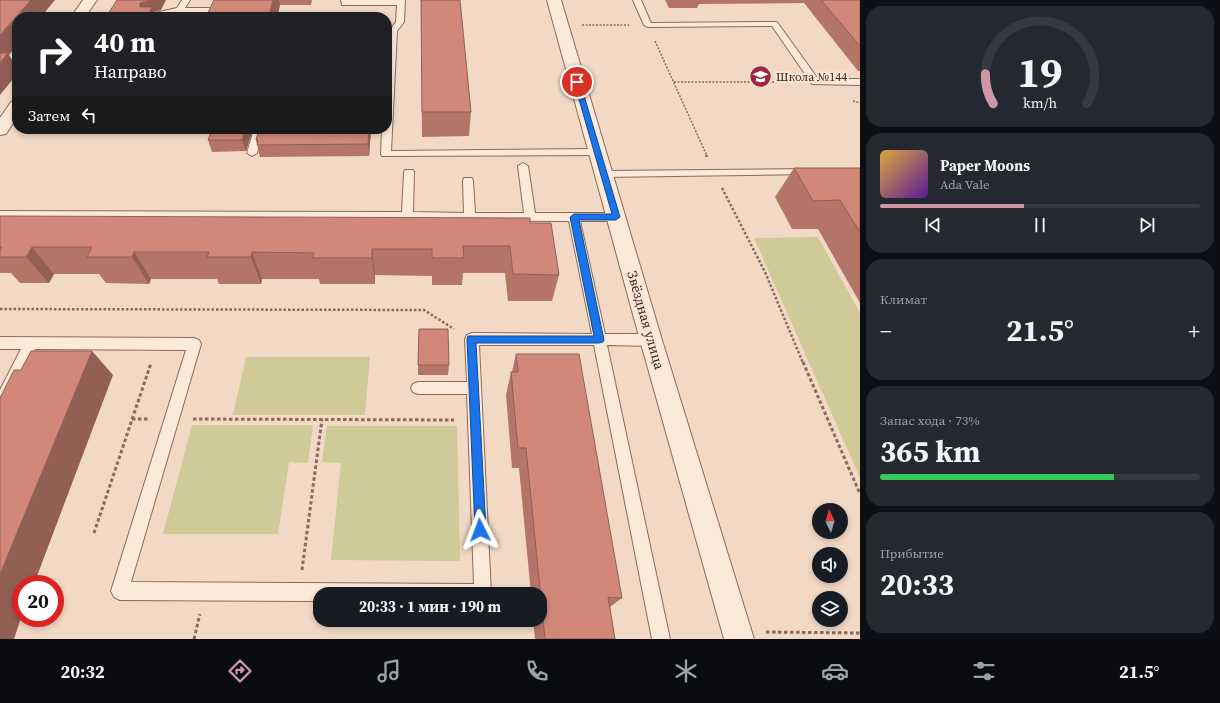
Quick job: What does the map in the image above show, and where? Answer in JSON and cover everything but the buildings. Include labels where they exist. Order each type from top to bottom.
[{"type":"street","points":[[82,12],[90,0]]},
{"type":"street","name":"Звёздная улица","points":[[554,0],[651,340],[738,635]]},
{"type":"street","points":[[0,130],[12,113]]},
{"type":"lane","points":[[180,10],[186,0]]},
{"type":"lane","points":[[345,0],[345,3],[401,1],[400,22],[393,31],[392,39]]},
{"type":"lane","points":[[637,0],[648,24],[774,24],[815,82],[860,82]]},
{"type":"lane","points":[[171,12],[180,10],[221,10]]},
{"type":"lane","points":[[252,153],[258,134]]},
{"type":"lane","points":[[387,134],[386,154],[597,152]]},
{"type":"lane","points":[[523,166],[530,217]]},
{"type":"lane","points":[[407,216],[409,172]]},
{"type":"lane","points":[[603,174],[814,172]]},
{"type":"lane","points":[[468,181],[470,217]]},
{"type":"lane","points":[[0,215],[616,217]]},
{"type":"lane","points":[[574,217],[661,639]]},
{"type":"lane","points":[[0,343],[194,344],[120,591],[483,593],[472,339],[651,340]]},
{"type":"lane","points":[[2,396],[31,343]]},
{"type":"lane","points":[[418,388],[474,388]]},
{"type":"path","points":[[561,25],[648,24],[715,173],[765,272],[860,494]]},
{"type":"path","points":[[674,82],[815,82]]},
{"type":"path","points":[[0,309],[424,310],[472,339]]},
{"type":"path","points":[[94,533],[158,344]]},
{"type":"path","points":[[132,419],[476,420]]},
{"type":"path","points":[[300,592],[322,419]]},
{"type":"path","points":[[738,635],[860,633]]},
{"type":"shaded area","points":[[818,237],[860,313],[860,478],[754,238]]},
{"type":"shaded area","points":[[246,357],[370,357],[365,415],[233,415]]},
{"type":"shaded area","points":[[192,425],[313,425],[308,463],[289,462],[278,534],[163,534]]},
{"type":"shaded area","points":[[327,426],[457,426],[460,561],[331,560],[341,463],[322,462]]},
{"type":"place","name":"Школа №144","points":[[760,77]]},
{"type":"route","points":[[480,530],[472,339],[599,340],[574,217],[616,217],[577,82]]}]
